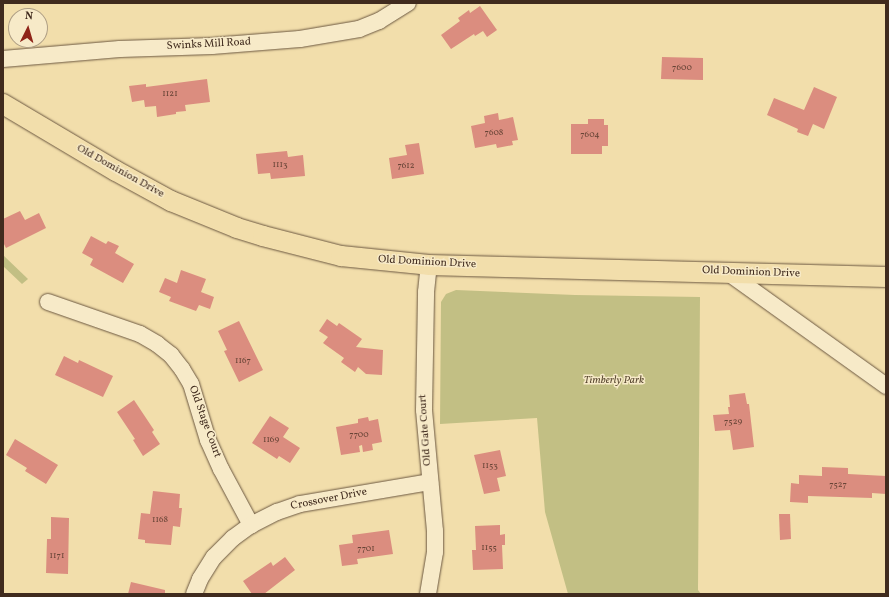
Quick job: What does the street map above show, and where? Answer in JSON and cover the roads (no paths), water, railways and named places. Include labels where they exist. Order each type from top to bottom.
[{"type":"main road","name":"Old Dominion Drive","points":[[3,104],[116,171],[171,201],[237,228],[262,236],[341,256],[428,265],[886,277]]},
{"type":"street","name":"Swinks Mill Road","points":[[3,59],[120,49],[212,46],[300,39],[359,29],[379,22],[408,3]]},
{"type":"street","name":"Old Gate Court","points":[[428,265],[423,378],[424,410],[435,530],[435,552],[428,594]]},
{"type":"street","points":[[727,272],[886,386]]},
{"type":"street","name":"Old Stage Court","points":[[48,302],[140,334],[157,344],[171,355],[191,384],[208,440],[221,469],[251,525]]},
{"type":"street","name":"Crossover Drive","points":[[194,594],[200,578],[214,557],[233,538],[251,525],[277,512],[300,504],[430,482]]},
{"type":"park label","name":"Timberly Park","points":[[614,381]]}]
